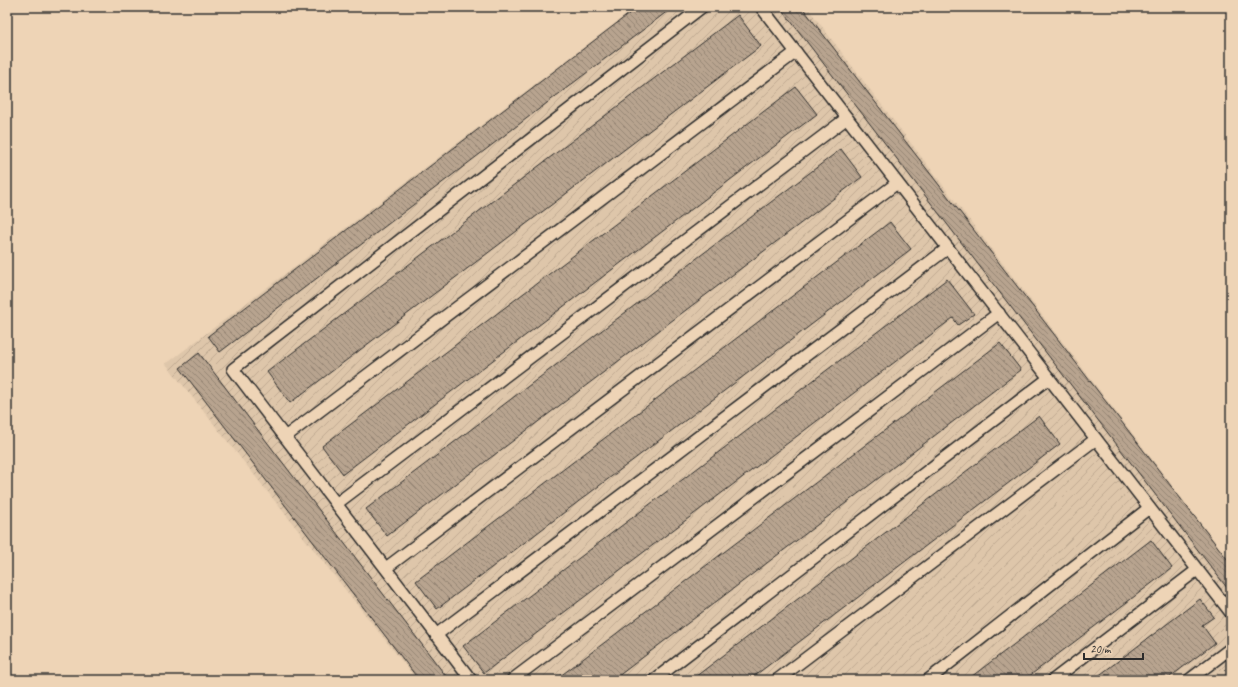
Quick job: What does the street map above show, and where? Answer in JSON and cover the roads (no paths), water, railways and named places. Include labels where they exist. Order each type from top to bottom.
[{"type":"lane","points":[[471,680],[233,369],[702,7]]},
{"type":"lane","points":[[761,7],[1231,613]]},
{"type":"lane","points":[[285,437],[796,52]]},
{"type":"lane","points":[[336,504],[847,118]]},
{"type":"lane","points":[[386,568],[897,183]]},
{"type":"lane","points":[[436,635],[948,248]]},
{"type":"lane","points":[[512,680],[998,313]]},
{"type":"lane","points":[[654,680],[1049,378]]},
{"type":"lane","points":[[777,680],[1096,439]]},
{"type":"lane","points":[[928,680],[1149,508]]},
{"type":"lane","points":[[1053,680],[1197,570]]},
{"type":"lane","points":[[1190,680],[1231,648]]}]
